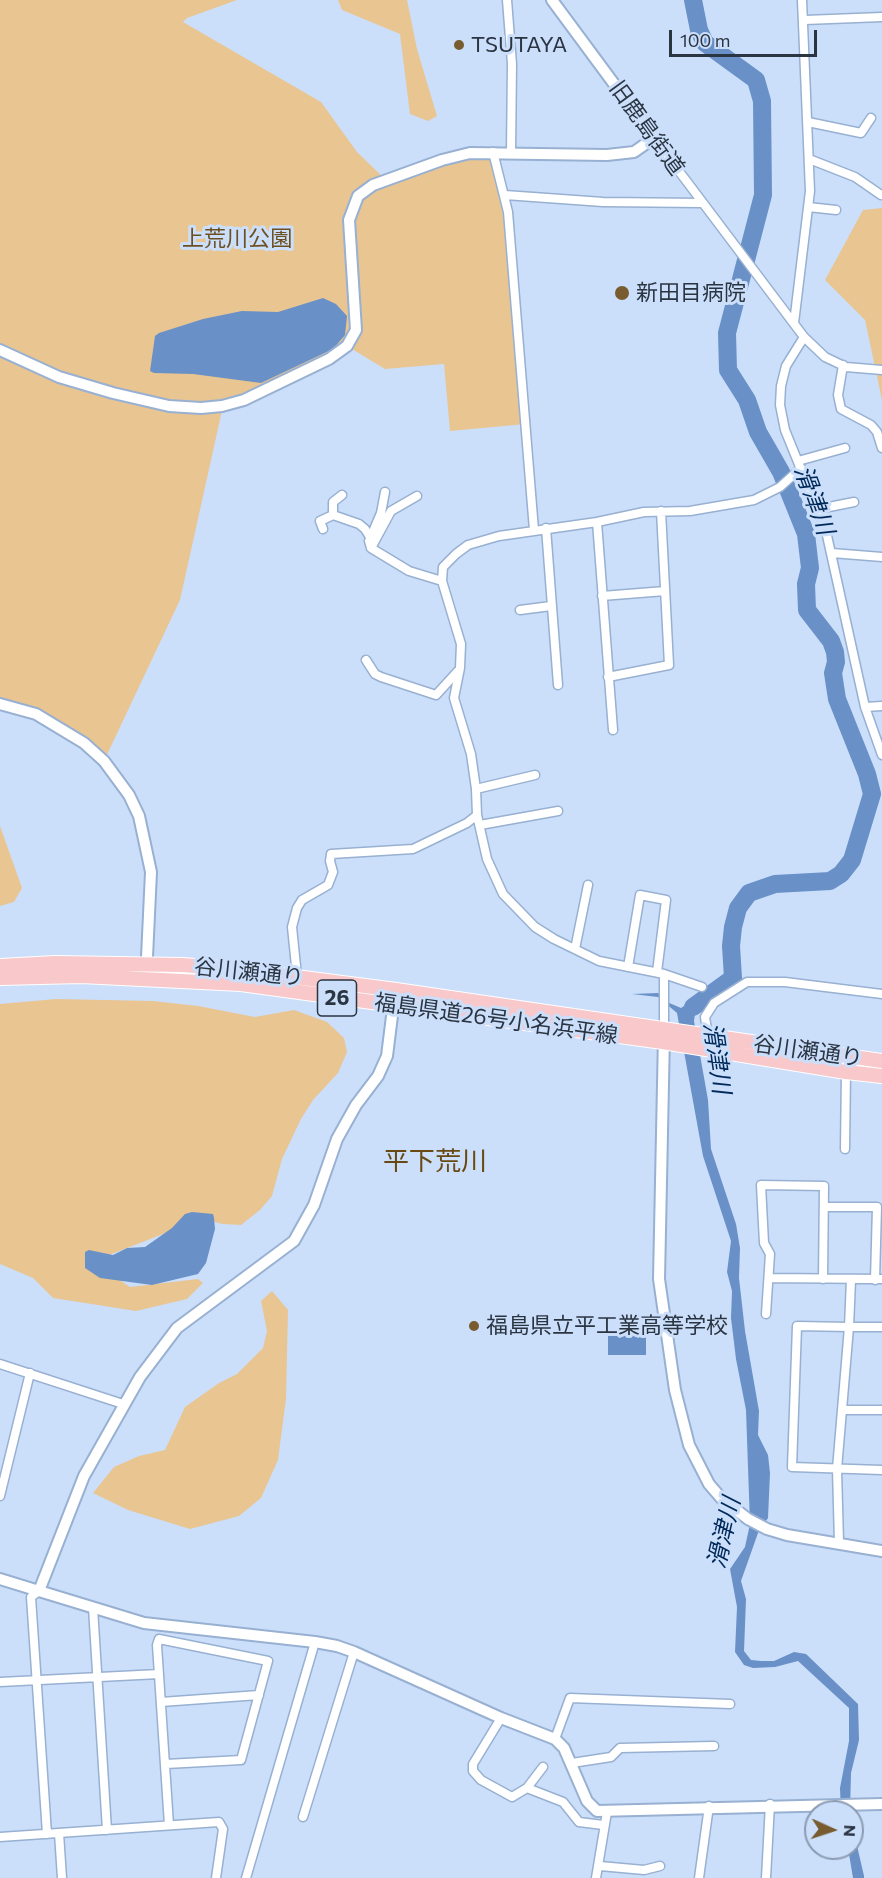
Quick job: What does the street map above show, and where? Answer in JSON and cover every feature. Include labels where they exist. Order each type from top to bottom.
[{"type":"main road","name":"谷川瀬通り","points":[[0,966],[55,963],[146,971],[223,968],[396,990],[669,1037]]},
{"type":"main road","name":"福島県道26号小名浜平線","points":[[0,978],[81,976],[146,971],[394,1006],[703,1039],[846,1072],[882,1076]]},
{"type":"main road","name":"谷川瀬通り","points":[[703,1039],[882,1061]]},
{"type":"street","points":[[507,0],[512,64],[511,152]]},
{"type":"street","name":"旧鹿島街道","points":[[552,0],[701,203],[794,323]]},
{"type":"street","points":[[802,0],[805,20],[808,122],[808,207],[794,323],[804,337],[825,357],[843,365],[882,370]]},
{"type":"street","points":[[805,20],[882,17]]},
{"type":"street","points":[[808,122],[861,133],[871,118]]},
{"type":"street","points":[[0,350],[59,377],[169,406],[201,408],[222,406],[244,400],[329,359],[347,346],[356,330],[349,220],[358,196],[373,185],[442,160],[470,153],[606,155],[634,152],[654,138]]},
{"type":"street","points":[[493,152],[508,212],[534,530]]},
{"type":"street","points":[[809,159],[855,177],[881,195]]},
{"type":"street","points":[[505,195],[603,202],[701,203]]},
{"type":"street","points":[[808,207],[836,210]]},
{"type":"street","points":[[804,337],[786,366],[781,386],[780,405],[784,430],[819,508],[832,553],[865,707],[882,755]]},
{"type":"street","points":[[843,365],[838,396],[841,409],[871,425],[877,432],[882,448]]},
{"type":"street","points":[[702,987],[660,973],[599,961],[535,927],[508,901],[487,859],[477,815],[471,754],[454,698],[460,668],[461,644],[442,582],[443,567],[468,545],[499,536],[661,510],[722,507],[754,500],[780,487],[793,477],[800,464],[844,448]]},
{"type":"street","points":[[370,537],[381,513],[386,492]]},
{"type":"street","points":[[333,515],[333,502],[342,495]]},
{"type":"street","points":[[371,548],[391,511],[417,496]]},
{"type":"street","points":[[819,508],[854,502]]},
{"type":"street","points":[[608,677],[669,665],[661,510]]},
{"type":"street","points":[[323,529],[320,521],[333,515],[359,524],[366,529],[370,537],[371,548]]},
{"type":"street","points":[[597,522],[613,730]]},
{"type":"street","points":[[546,528],[558,685]]},
{"type":"street","points":[[371,548],[409,572],[442,582]]},
{"type":"street","points":[[832,553],[882,557]]},
{"type":"street","points":[[602,596],[665,591]]},
{"type":"street","points":[[520,610],[551,606]]},
{"type":"street","points":[[366,660],[375,674],[381,677],[436,695],[460,668]]},
{"type":"street","points":[[0,704],[36,714],[84,743],[104,761],[129,795],[139,816],[151,872],[146,971]]},
{"type":"street","points":[[865,707],[882,706]]},
{"type":"street","points":[[476,789],[535,776]]},
{"type":"street","points":[[480,825],[558,811]]},
{"type":"street","points":[[297,976],[291,927],[302,900],[328,885],[333,872],[331,854],[413,849],[477,815]]},
{"type":"street","points":[[575,949],[588,885]]},
{"type":"street","points":[[628,967],[640,895],[666,900],[660,973],[669,1037],[660,1279],[665,1331],[675,1390],[689,1445],[709,1484],[736,1512],[767,1529],[882,1551]]},
{"type":"street","points":[[703,1039],[705,1017],[714,1003],[747,982],[785,982],[882,994]]},
{"type":"street","points":[[47,1834],[31,1597],[39,1591],[84,1476],[140,1377],[177,1328],[294,1241],[314,1205],[337,1139],[356,1105],[378,1076],[387,1056],[396,990]]},
{"type":"street","points":[[844,1149],[846,1072]]},
{"type":"street","points":[[766,1314],[770,1254],[764,1243],[761,1185],[824,1186],[823,1279]]},
{"type":"street","points":[[769,1278],[878,1280],[877,1207],[824,1207]]},
{"type":"street","points":[[839,1543],[837,1469],[851,1280]]},
{"type":"street","points":[[882,1327],[797,1326],[792,1467],[882,1470]]},
{"type":"street","points":[[0,1364],[123,1404]]},
{"type":"street","points":[[0,1496],[30,1373]]},
{"type":"street","points":[[842,1410],[882,1410]]},
{"type":"street","points":[[0,1579],[93,1608],[170,1628],[315,1642],[354,1652],[501,1718],[555,1739],[564,1748],[572,1763],[591,1807],[607,1812],[770,1804],[882,1804]]},
{"type":"street","points":[[93,1608],[107,1830]]},
{"type":"street","points":[[166,1764],[241,1760],[268,1661],[159,1639],[159,1674],[169,1825]]},
{"type":"street","points":[[246,1878],[315,1642]]},
{"type":"street","points":[[303,1817],[354,1652]]},
{"type":"street","points":[[0,1682],[159,1674]]},
{"type":"street","points":[[161,1702],[259,1695]]},
{"type":"street","points":[[555,1739],[570,1698],[730,1704]]},
{"type":"street","points":[[501,1718],[473,1764],[473,1771],[481,1780],[512,1797],[527,1788],[543,1767]]},
{"type":"street","points":[[572,1763],[611,1757],[620,1748],[714,1746]]},
{"type":"street","points":[[527,1788],[563,1802],[579,1822],[603,1825]]},
{"type":"street","points":[[766,1878],[770,1804]]},
{"type":"street","points":[[699,1878],[709,1806]]},
{"type":"street","points":[[596,1878],[600,1866],[603,1825],[607,1812]]},
{"type":"street","points":[[0,1837],[219,1822],[223,1829],[216,1878]]},
{"type":"street","points":[[59,1833],[62,1878]]},
{"type":"street","points":[[600,1866],[644,1870],[660,1866]]},
{"type":"green space","name":"上荒川公園","points":[[0,0],[237,0],[187,18],[183,22],[321,102],[357,152],[386,180],[493,152],[505,195],[526,424],[450,431],[444,364],[385,369],[347,346],[223,406],[180,600],[104,761],[62,727],[0,704]]},
{"type":"green space","points":[[338,0],[407,0],[417,49],[437,116],[428,121],[410,114],[400,34],[342,10]]},
{"type":"green space","points":[[882,208],[882,400],[865,320],[825,280],[863,210]]},
{"type":"green space","points":[[0,826],[22,888],[14,902],[0,906]]},
{"type":"green space","points":[[56,999],[153,1001],[198,1006],[255,1017],[294,1010],[327,1022],[344,1038],[347,1052],[338,1073],[313,1100],[301,1119],[282,1159],[272,1196],[260,1210],[241,1225],[202,1219],[109,1255],[108,1272],[130,1287],[198,1279],[203,1283],[187,1299],[136,1311],[53,1298],[33,1278],[0,1264],[0,1004]]},
{"type":"green space","points":[[272,1291],[288,1310],[286,1399],[278,1460],[261,1498],[239,1516],[190,1529],[128,1510],[93,1493],[114,1467],[139,1456],[165,1450],[185,1407],[219,1383],[237,1374],[263,1348],[267,1331],[261,1301]]},
{"type":"water","points":[[323,298],[336,304],[347,316],[345,335],[333,349],[261,383],[150,371],[155,336],[159,333],[203,319],[242,311],[278,312]]},
{"type":"water","points":[[708,990],[714,998],[695,1014],[694,1021],[708,1100],[711,1149],[736,1224],[740,1248],[739,1278],[745,1331],[759,1411],[758,1435],[768,1455],[770,1473],[768,1518],[758,1533],[741,1581],[746,1599],[744,1651],[751,1660],[761,1661],[774,1661],[794,1652],[806,1654],[858,1704],[859,1740],[851,1773],[850,1800],[840,1800],[840,1788],[849,1741],[849,1708],[798,1661],[775,1667],[753,1668],[744,1665],[735,1652],[737,1607],[730,1569],[745,1547],[750,1524],[746,1410],[736,1359],[731,1318],[732,1291],[727,1272],[731,1241],[703,1156],[677,1013],[658,997],[632,994],[658,993],[667,1002],[681,1008]]},
{"type":"water","points":[[192,1212],[213,1214],[214,1218],[215,1229],[206,1263],[198,1274],[152,1285],[100,1278],[85,1268],[85,1252],[89,1250],[113,1255],[127,1248],[145,1247],[172,1228],[185,1214]]},
{"type":"water","points":[[608,1334],[646,1334],[646,1355],[608,1355]]},
{"type":"water","points":[[850,1860],[860,1860],[864,1878],[853,1878]]},
{"type":"waterway","name":"滑津川","points":[[693,0],[699,30],[705,43],[756,80],[762,101],[763,195],[727,333],[728,370],[747,400],[758,432],[781,472],[806,534],[810,568],[806,584],[807,610],[831,641],[835,652],[836,662],[833,673],[837,699],[867,774],[872,794],[852,860],[841,874],[830,881],[775,884],[749,893],[738,908],[733,927],[731,946],[733,978],[693,1007]]},
{"type":"place","name":"TSUTAYA","points":[[459,45]]},
{"type":"place","name":"新田目病院","points":[[622,293]]},
{"type":"place","name":"福島県立平工業高等学校","points":[[474,1326]]},
{"type":"district","name":"平下荒川","points":[[435,1161]]}]
